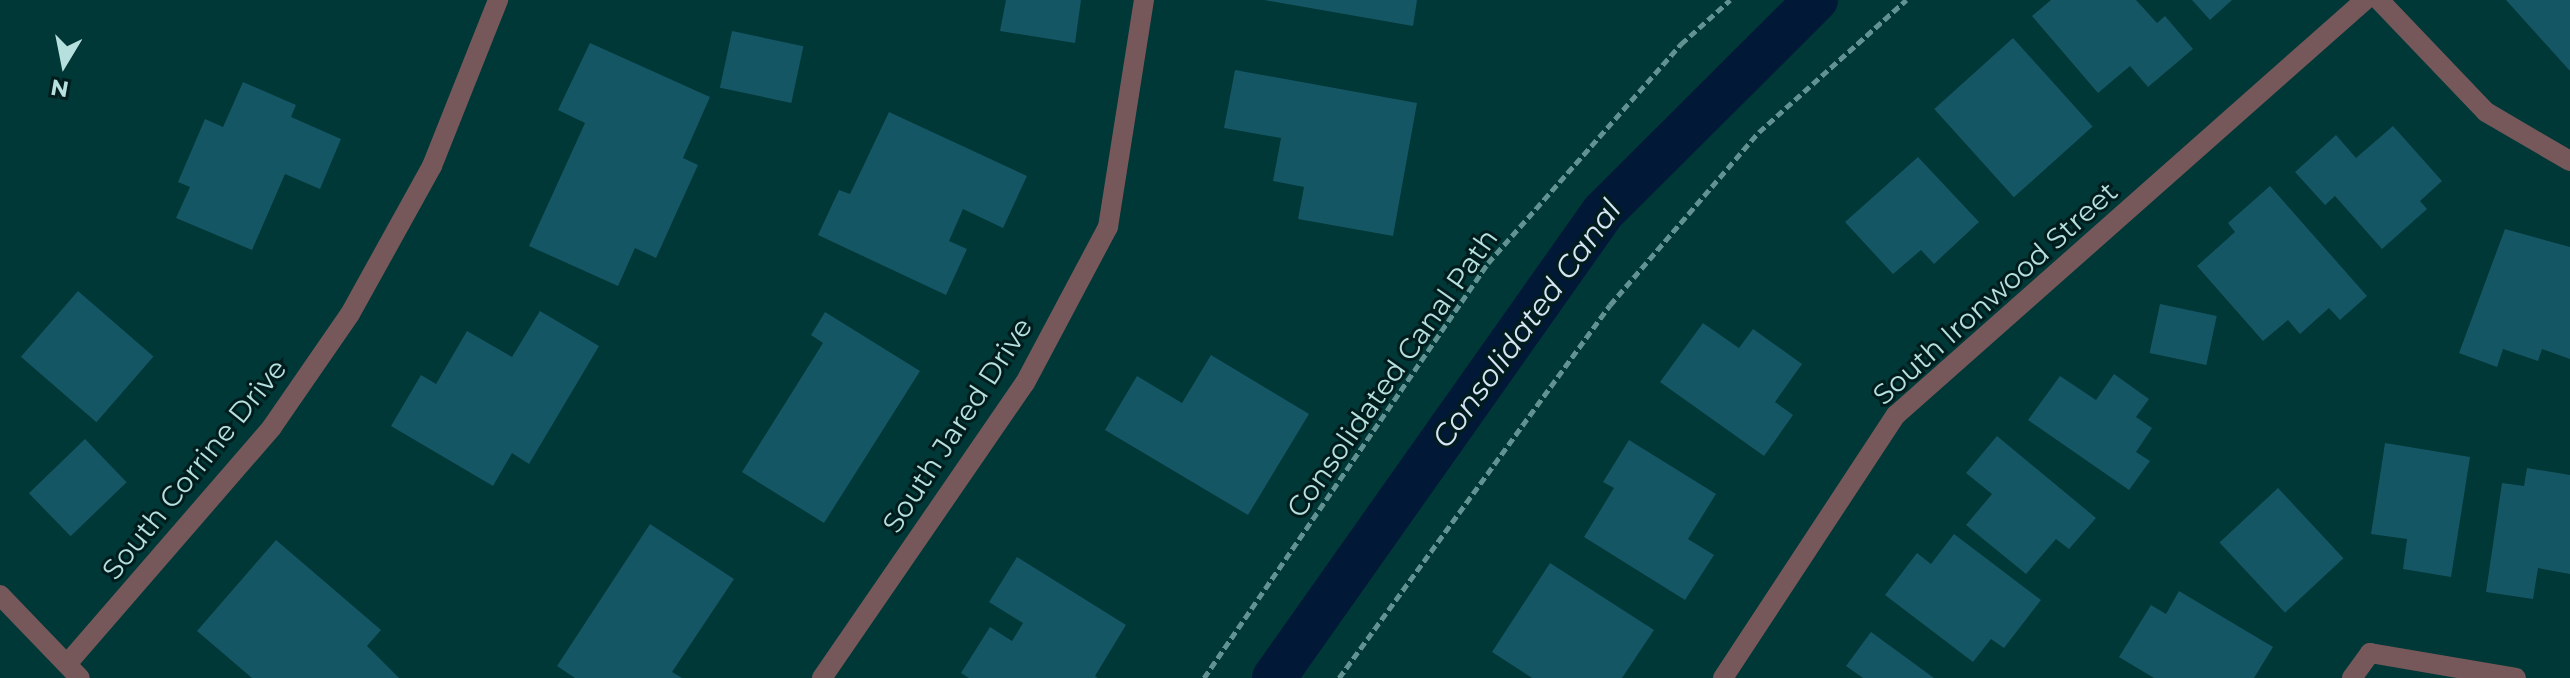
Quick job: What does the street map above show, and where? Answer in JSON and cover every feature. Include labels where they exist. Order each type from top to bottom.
[{"type":"street","name":"South Corrine Drive","points":[[73,671],[272,427],[350,314],[432,166],[498,0]]},
{"type":"street","name":"South Jared Drive","points":[[822,678],[1025,383],[1108,227],[1144,0]]},
{"type":"street","name":"South Ironwood Street","points":[[1723,678],[1896,415],[2365,0]]},
{"type":"street","points":[[2379,0],[2486,112],[2570,161]]},
{"type":"street","points":[[0,595],[73,671]]},
{"type":"street","points":[[2352,678],[2370,653],[2516,678]]},
{"type":"path","name":"Consolidated Canal Path","points":[[1204,678],[1488,263],[1681,44],[1730,0]]},
{"type":"path","points":[[1339,678],[1610,305],[1759,132],[1906,0]]},
{"type":"building","points":[[1006,0],[1081,0],[1075,43],[1000,31]]},
{"type":"building","points":[[1264,0],[1417,0],[1413,26]]},
{"type":"building","points":[[2051,0],[2136,0],[2157,23],[2165,16],[2193,49],[2148,87],[2130,66],[2098,93],[2032,16]]},
{"type":"building","points":[[2192,0],[2232,0],[2210,20]]},
{"type":"building","points":[[2506,0],[2570,0],[2570,71]]},
{"type":"building","points":[[732,31],[803,46],[791,103],[720,88]]},
{"type":"building","points":[[2013,38],[2093,126],[2014,197],[1934,109]]},
{"type":"building","points":[[590,43],[710,97],[683,158],[698,165],[656,258],[635,248],[618,286],[529,246],[585,123],[558,110]]},
{"type":"building","points":[[1235,70],[1417,103],[1393,236],[1298,219],[1304,187],[1273,181],[1281,138],[1224,128]]},
{"type":"building","points":[[243,82],[296,105],[291,117],[341,139],[320,189],[285,174],[252,250],[176,218],[190,187],[178,182],[205,119],[223,127]]},
{"type":"building","points":[[889,112],[1027,176],[1003,228],[963,209],[949,241],[967,249],[946,295],[818,235],[839,190],[850,194]]},
{"type":"building","points":[[2393,126],[2442,181],[2420,201],[2427,209],[2382,249],[2335,196],[2325,205],[2295,172],[2336,135],[2356,158]]},
{"type":"building","points":[[1918,157],[1979,222],[1934,264],[1921,250],[1893,274],[1845,222]]},
{"type":"building","points":[[2270,186],[2367,296],[2340,320],[2329,308],[2300,334],[2288,320],[2263,341],[2197,266],[2235,232],[2228,223]]},
{"type":"building","points":[[2505,229],[2570,247],[2570,359],[2542,349],[2538,361],[2503,349],[2497,367],[2459,353]]},
{"type":"building","points":[[78,291],[153,357],[96,422],[21,357]]},
{"type":"building","points":[[2160,304],[2217,316],[2206,365],[2150,353]]},
{"type":"building","points":[[540,311],[599,346],[529,464],[512,453],[493,486],[391,426],[421,375],[436,384],[467,331],[512,357]]},
{"type":"building","points":[[825,312],[920,371],[824,523],[742,472],[823,343],[811,335]]},
{"type":"building","points":[[1703,323],[1739,348],[1753,329],[1802,364],[1775,402],[1793,415],[1764,456],[1660,382]]},
{"type":"building","points":[[1211,355],[1309,414],[1248,515],[1105,430],[1137,376],[1182,403]]},
{"type":"building","points":[[2114,374],[2149,399],[2136,417],[2152,428],[2136,452],[2150,461],[2129,490],[2028,420],[2060,376],[2096,400]]},
{"type":"building","points":[[1997,436],[2096,518],[2069,549],[2056,539],[2026,574],[1966,525],[1992,494],[1966,473]]},
{"type":"building","points":[[85,439],[127,482],[71,536],[29,493]]},
{"type":"building","points":[[1629,440],[1716,494],[1688,539],[1714,555],[1685,600],[1584,537],[1614,488],[1603,482]]},
{"type":"building","points":[[2385,443],[2470,457],[2451,577],[2403,569],[2407,539],[2371,534]]},
{"type":"building","points":[[2527,468],[2570,475],[2570,574],[2538,568],[2533,599],[2486,592],[2502,483],[2524,486]]},
{"type":"building","points":[[2278,488],[2343,558],[2285,613],[2219,543]]},
{"type":"building","points":[[650,524],[734,579],[672,672],[682,678],[575,678],[557,666]]},
{"type":"building","points":[[1954,534],[2041,600],[2004,648],[1991,639],[1973,662],[1885,595],[1917,553],[1931,564]]},
{"type":"building","points":[[276,540],[381,630],[367,646],[399,678],[252,678],[197,631]]},
{"type":"building","points":[[1017,557],[1126,625],[1095,676],[1098,678],[969,678],[961,673],[990,627],[1012,641],[1023,623],[989,602]]},
{"type":"building","points":[[1550,563],[1654,630],[1622,678],[1532,678],[1492,652]]},
{"type":"building","points":[[2179,591],[2273,647],[2254,678],[2154,678],[2119,657],[2151,605],[2166,614]]},
{"type":"building","points":[[1871,632],[1934,678],[1863,678],[1846,666]]},
{"type":"waterway","name":"Consolidated Canal","points":[[1274,678],[1603,212],[1816,0]]}]
